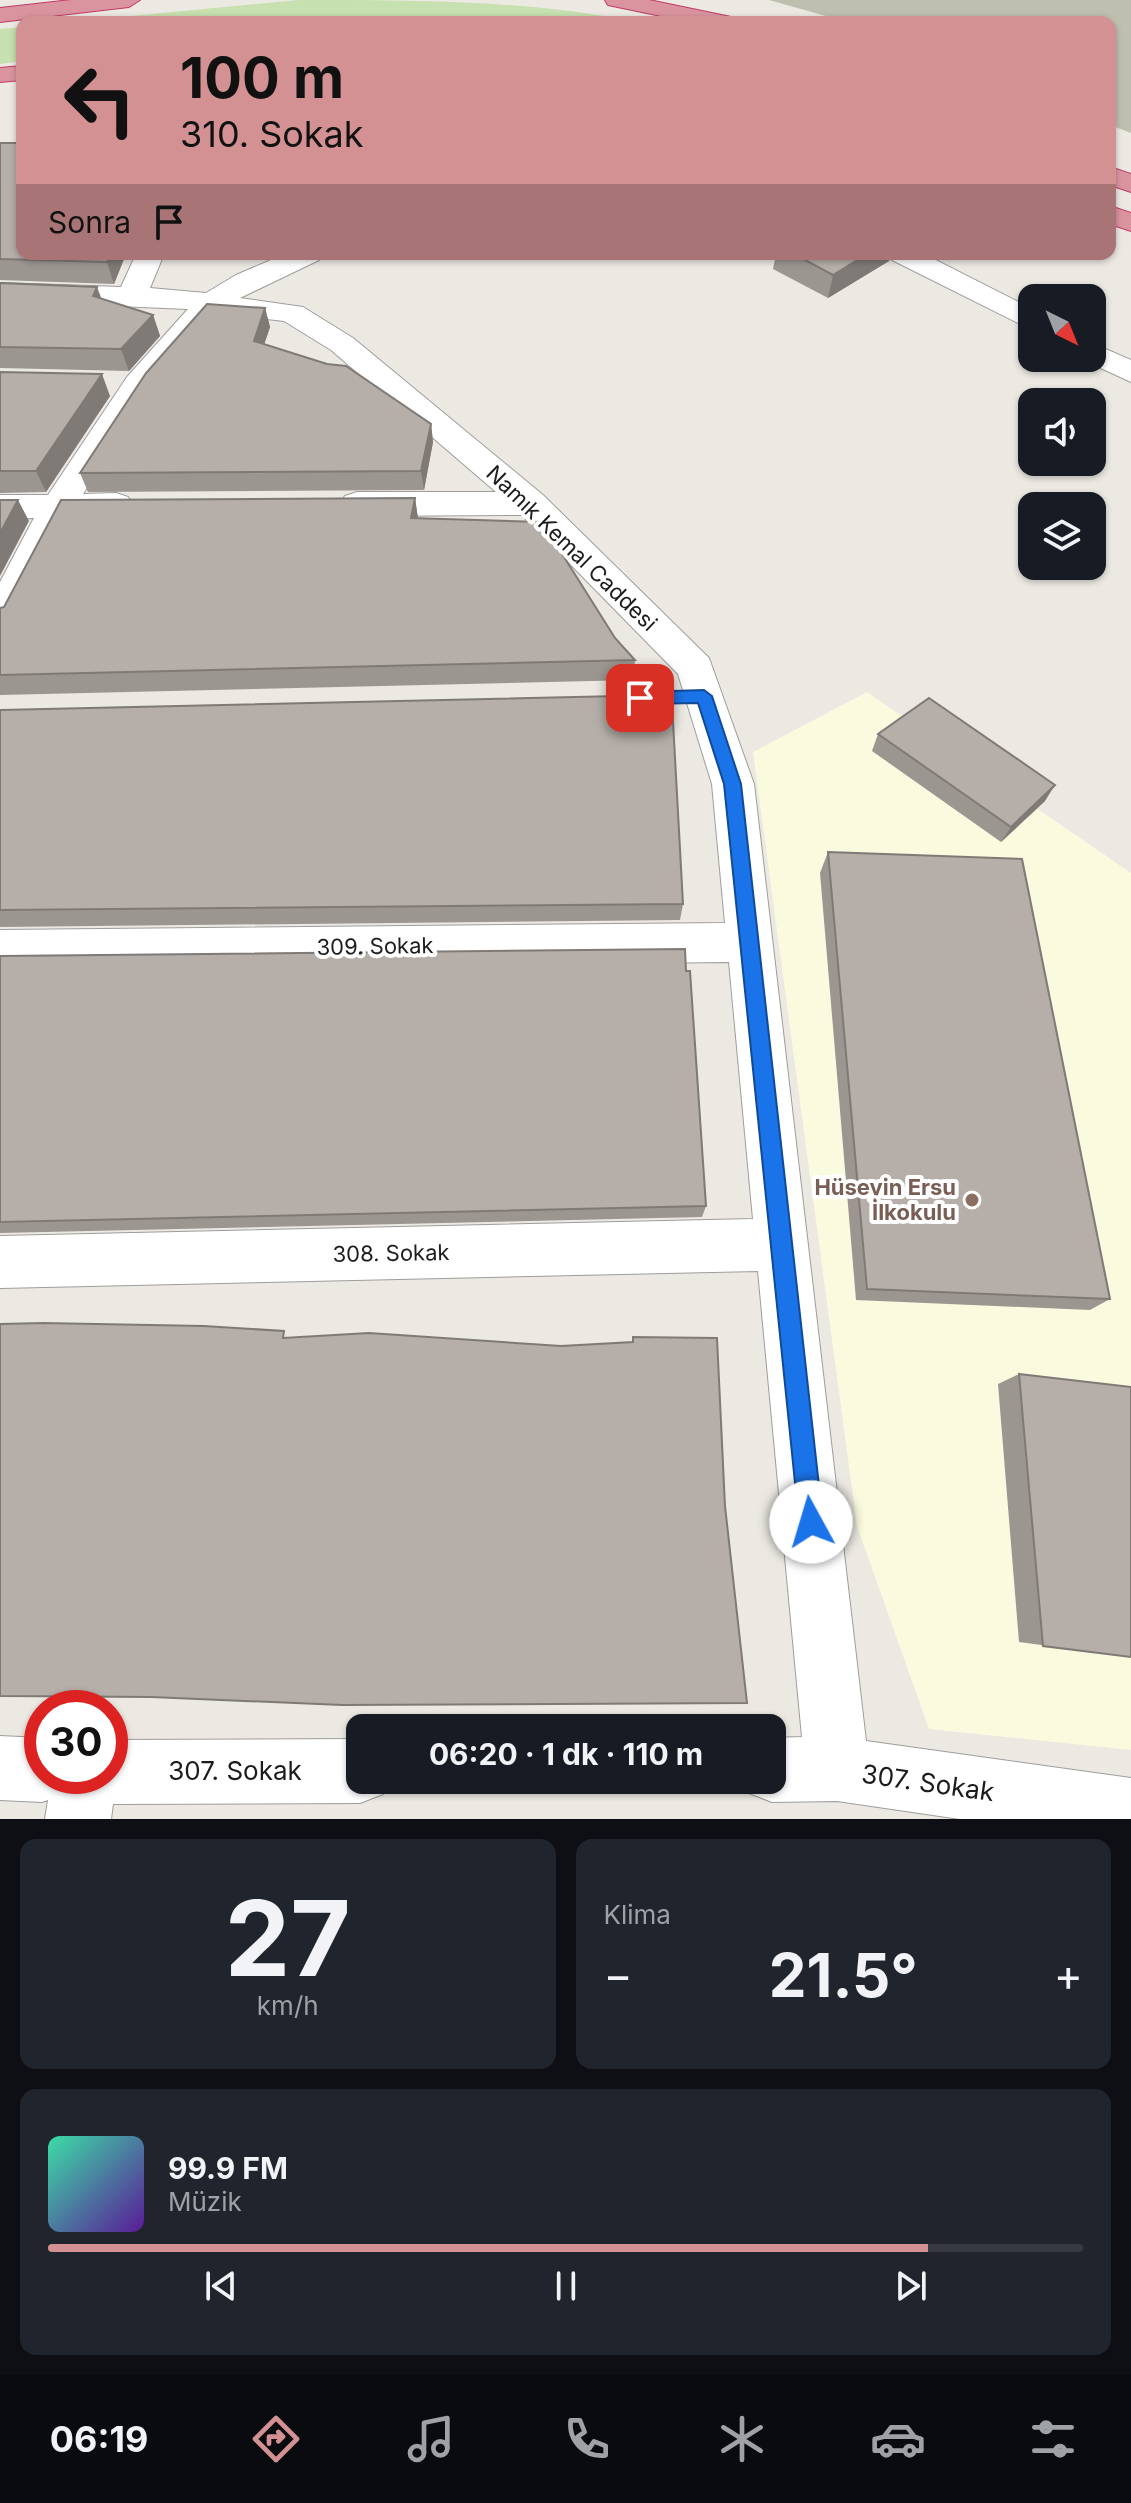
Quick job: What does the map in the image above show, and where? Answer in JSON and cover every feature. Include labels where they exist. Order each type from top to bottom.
[{"type":"highway","points":[[0,15],[129,0]]},
{"type":"highway","points":[[616,0],[694,16]]},
{"type":"street","points":[[150,260],[148,297],[231,260]]},
{"type":"street","points":[[0,617],[122,383],[209,304],[246,281],[295,260]]},
{"type":"street","points":[[914,260],[1018,314]]},
{"type":"street","name":"Namık Kemal Caddesi","points":[[0,292],[148,297],[292,313],[330,336],[531,503],[695,668],[688,697],[733,784],[837,1769]]},
{"type":"street","points":[[1106,359],[1131,372]]},
{"type":"street","points":[[326,504],[531,503]]},
{"type":"street","points":[[0,507],[152,505]]},
{"type":"street","name":"309. Sokak","points":[[0,950],[749,942]]},
{"type":"street","name":"308. Sokak","points":[[0,1262],[782,1244]]},
{"type":"street","points":[[0,1768],[24,1769]]},
{"type":"street","name":"307. Sokak","points":[[786,1770],[837,1769],[1113,1813]]},
{"type":"street","name":"307. Sokak","points":[[128,1772],[346,1771]]},
{"type":"street","points":[[78,1819],[81,1794]]},
{"type":"shaded area","points":[[769,0],[1131,0],[1131,133],[1116,127],[1116,16],[826,16]]},
{"type":"shaded area","name":"Hüseyin Ersu İlkokulu","points":[[867,692],[1131,873],[1131,1750],[929,1729],[857,1526],[753,752]]},
{"type":"green space","points":[[299,0],[512,5],[602,16],[131,16]]},
{"type":"green space","points":[[16,28],[16,62],[0,64],[0,29]]},
{"type":"building","points":[[0,143],[16,143],[16,259],[0,259]]},
{"type":"building","points":[[36,260],[108,260],[107,262]]},
{"type":"building","points":[[805,260],[857,260],[833,275]]},
{"type":"building","points":[[0,283],[97,287],[93,296],[153,315],[121,349],[0,347]]},
{"type":"building","points":[[207,304],[265,308],[254,341],[327,364],[346,366],[431,424],[421,471],[80,473],[146,373]]},
{"type":"building","points":[[0,372],[102,374],[36,471],[0,471]]},
{"type":"building","points":[[415,498],[411,518],[542,522],[615,638],[635,660],[0,675],[0,608],[4,607],[61,500]]},
{"type":"building","points":[[0,500],[18,500],[0,533]]},
{"type":"building","points":[[664,695],[672,703],[683,904],[0,910],[0,710]]},
{"type":"building","points":[[929,698],[1055,785],[1011,827],[878,734]]},
{"type":"building","points":[[828,852],[1022,859],[1110,1299],[867,1289]]},
{"type":"building","points":[[685,949],[686,971],[690,971],[706,1206],[0,1222],[0,956]]},
{"type":"building","points":[[0,1324],[204,1326],[284,1331],[283,1338],[369,1333],[561,1346],[633,1342],[633,1337],[717,1338],[725,1506],[747,1703],[342,1705],[128,1697],[128,1690],[24,1690],[24,1696],[0,1696]]},
{"type":"building","points":[[1019,1374],[1131,1387],[1131,1657],[1043,1646]]},
{"type":"place","name":"Hüseyin Ersu İlkokulu","points":[[972,1200]]},
{"type":"route","points":[[640,698],[704,696],[733,784],[811,1522]]}]
